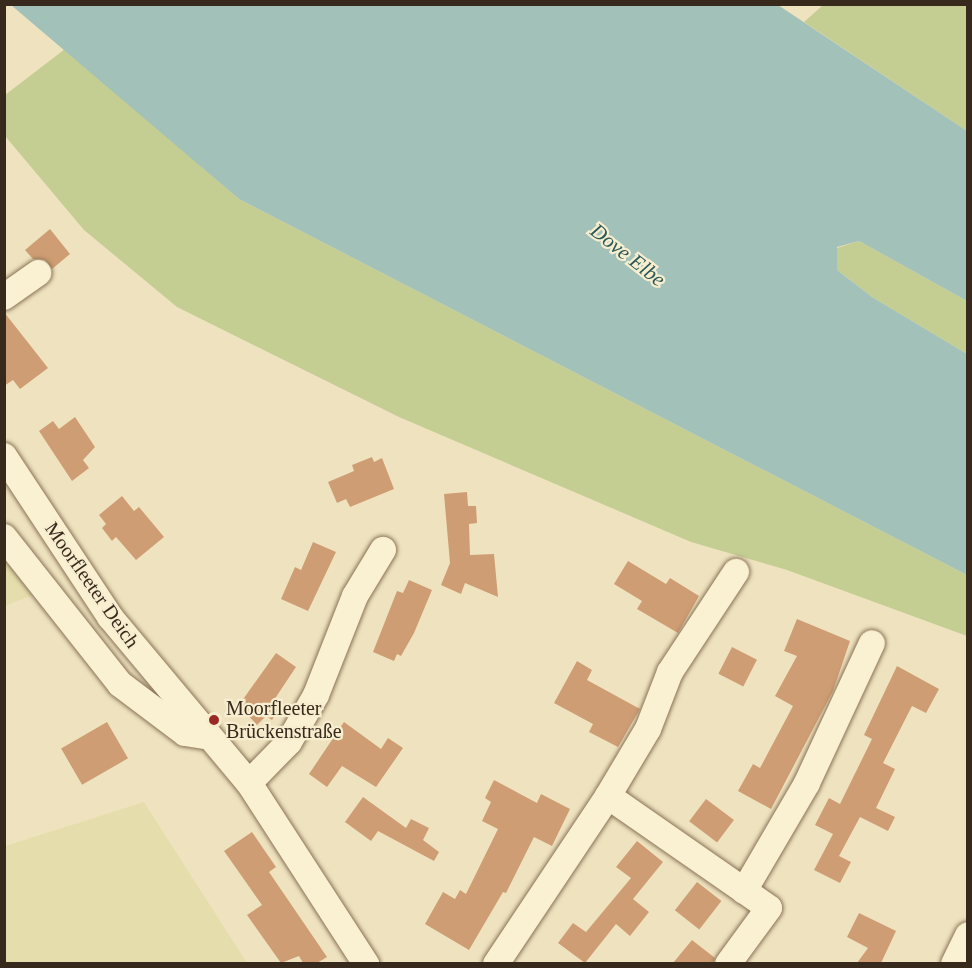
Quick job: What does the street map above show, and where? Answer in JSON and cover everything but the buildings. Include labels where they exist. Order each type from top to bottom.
[{"type":"street","points":[[4,297],[38,273]]},
{"type":"street","name":"Moorfleeter Deich","points":[[4,456],[110,617],[249,783],[366,963]]},
{"type":"street","name":"Moorfleeter Deich","points":[[4,537],[120,684],[185,733],[209,737]]},
{"type":"street","points":[[249,783],[288,742],[310,704],[339,645],[355,596],[383,550]]},
{"type":"street","points":[[496,963],[608,796],[648,729],[670,672],[736,572]]},
{"type":"street","points":[[744,891],[807,783],[872,643]]},
{"type":"street","points":[[608,796],[769,908],[728,963]]},
{"type":"street","points":[[954,963],[968,935]]},
{"type":"shaded area","points":[[4,522],[43,591],[5,606],[4,606]]},
{"type":"shaded area","points":[[144,802],[247,963],[5,963],[5,846]]},
{"type":"green space","points":[[823,5],[967,5],[967,131],[804,22]]},
{"type":"green space","points":[[65,49],[239,199],[967,575],[967,636],[787,570],[691,542],[399,417],[177,307],[84,230],[5,136],[5,95]]},
{"type":"green space","points":[[859,241],[967,301],[967,354],[872,297],[837,270],[837,248]]},
{"type":"water","name":"Dove Elbe","points":[[11,5],[778,5],[967,131],[967,301],[859,241],[837,247],[837,270],[872,297],[967,354],[967,575],[239,199]]},
{"type":"place","name":"Moorfleeter Brückenstraße","points":[[214,720]]}]
